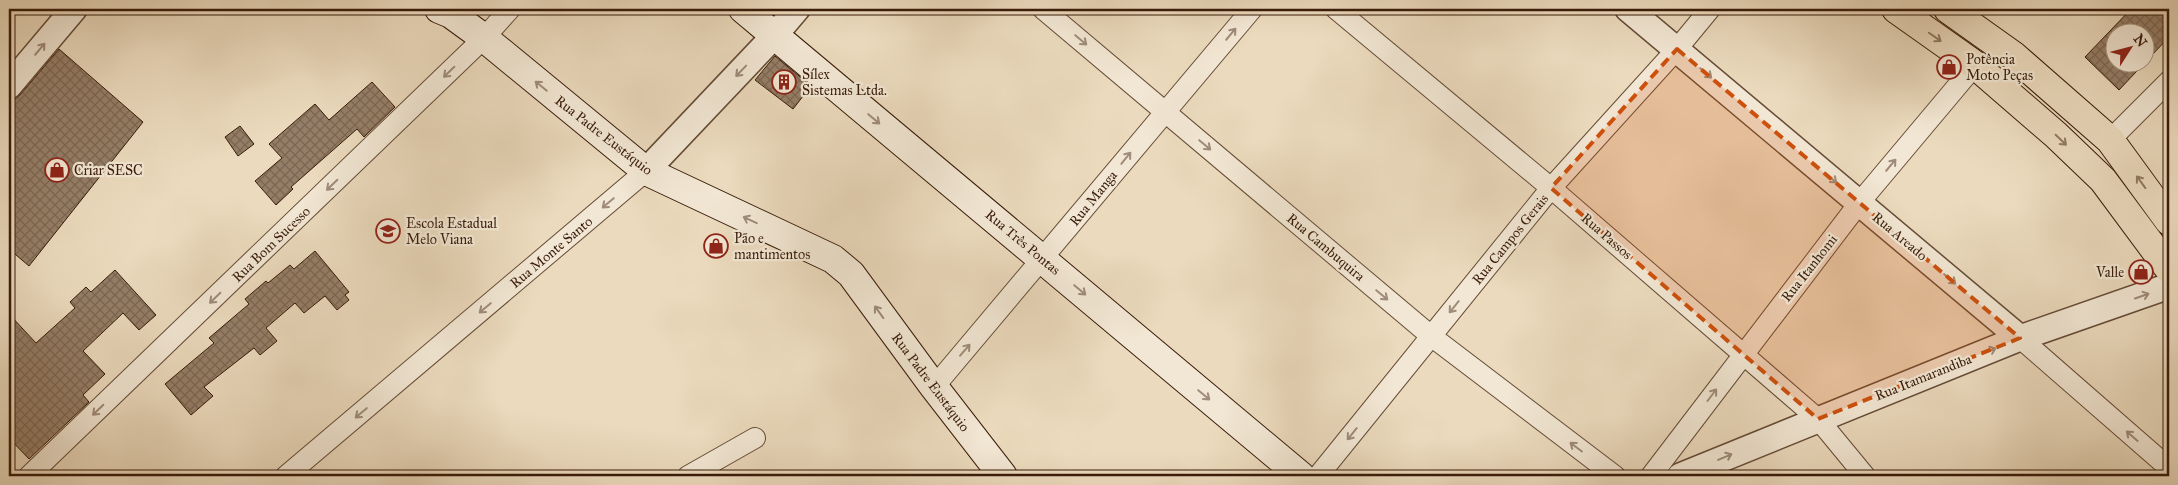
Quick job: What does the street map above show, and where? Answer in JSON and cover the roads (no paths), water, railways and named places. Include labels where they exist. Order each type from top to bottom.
[{"type":"main road","name":"Rua Padre Eustáquio","points":[[439,9],[451,14],[484,38],[646,172],[833,259],[851,274],[934,387],[1004,476]]},
{"type":"main road","name":"Rua Três Pontas","points":[[743,9],[1301,476]]},
{"type":"main road","points":[[1896,9],[1975,65],[2056,135],[2103,180],[2169,269]]},
{"type":"main road","points":[[1948,9],[2014,56],[2110,140],[2169,221]]},
{"type":"street","points":[[9,86],[74,9]]},
{"type":"street","name":"Rua Bom Sucesso","points":[[30,476],[484,38],[510,9]]},
{"type":"street","name":"Rua Monte Santo","points":[[286,476],[646,172],[797,9]]},
{"type":"street","name":"Rua Cambuquira","points":[[1043,9],[1431,336],[1615,476]]},
{"type":"street","name":"Rua Manga","points":[[934,387],[1044,259],[1165,111],[1252,9]]},
{"type":"street","name":"Rua Passos","points":[[1336,9],[1551,188],[1818,418],[1865,476]]},
{"type":"street","name":"Rua Areado","points":[[1628,9],[1860,202],[2169,468]]},
{"type":"street","name":"Rua Campos Gerais","points":[[1318,476],[1551,188],[1677,49],[1710,9]]},
{"type":"street","name":"Rua Itanhomi","points":[[1651,476],[1860,202],[1975,65]]},
{"type":"street","points":[[2110,140],[2169,81]]},
{"type":"street","name":"Rua Itamarandiba","points":[[1680,476],[1818,418],[2020,338],[2169,286]]},
{"type":"street","points":[[688,476],[755,438]]},
{"type":"place","name":"Potência Moto Peças","points":[[1949,67]]},
{"type":"place","name":"Sílex Sistemas Ltda.","points":[[784,82]]},
{"type":"place","name":"Criar SESC","points":[[57,170]]},
{"type":"place","name":"Escola Estadual Melo Viana","points":[[388,231]]},
{"type":"place","name":"Pão e mantimentos","points":[[716,246]]},
{"type":"place","name":"Valle","points":[[2141,272]]}]
